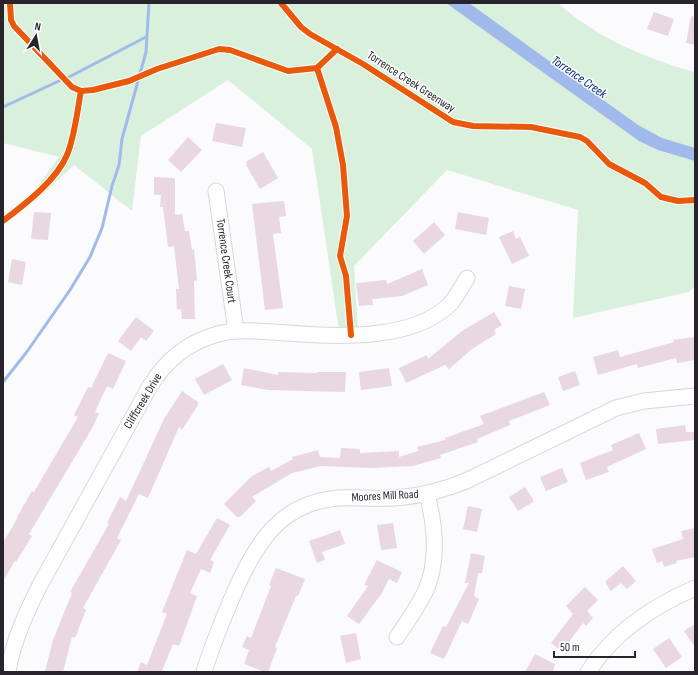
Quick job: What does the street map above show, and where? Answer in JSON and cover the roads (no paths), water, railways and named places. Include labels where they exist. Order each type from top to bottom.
[{"type":"street","name":"Torrence Creek Court","points":[[216,191],[236,331]]},
{"type":"street","name":"Cliffcreek Drive","points":[[8,672],[11,656],[24,616],[40,585],[156,376],[172,358],[191,344],[218,334],[236,331],[334,336],[364,334],[402,328],[435,316],[450,304],[467,278]]},
{"type":"street","name":"Moores Mill Road","points":[[204,672],[221,623],[250,557],[264,537],[278,523],[300,508],[327,500],[404,497],[427,494],[466,481],[616,408],[644,401],[695,396]]},
{"type":"street","points":[[397,637],[424,594],[434,564],[434,544],[430,506],[427,494]]},
{"type":"street","points":[[588,672],[607,647],[646,614],[662,604],[695,588]]},
{"type":"water","points":[[446,3],[469,3],[638,125],[662,138],[695,148],[695,161],[658,150],[639,141]]},
{"type":"waterway","points":[[3,382],[26,353],[70,290],[90,257],[102,228],[112,186],[119,165],[122,139],[146,52],[149,3]]},
{"type":"waterway","points":[[67,78],[146,37]]},
{"type":"waterway","points":[[3,107],[59,81]]},
{"type":"water label","name":"Torrence Creek","points":[[579,77]]}]
